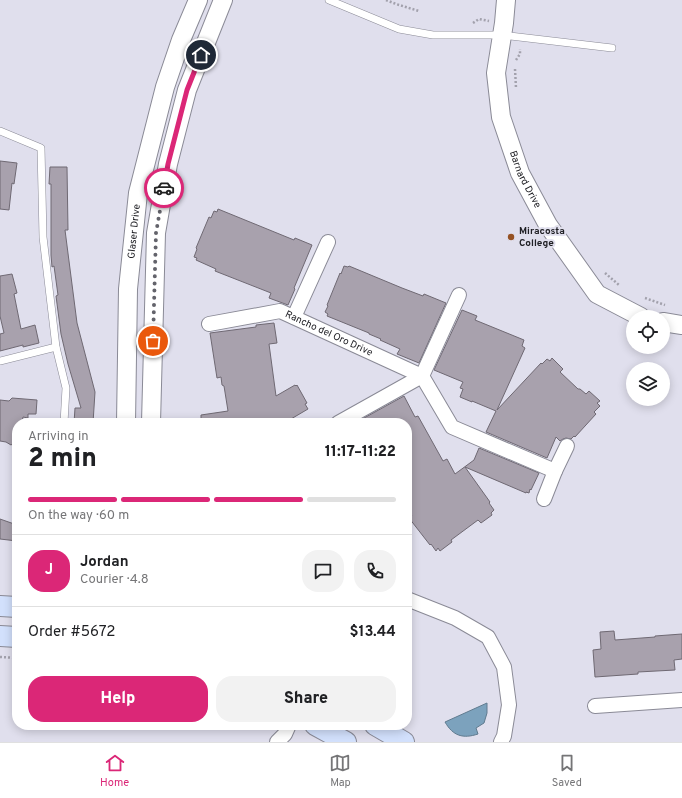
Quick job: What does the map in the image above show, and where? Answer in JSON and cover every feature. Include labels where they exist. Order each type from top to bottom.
[{"type":"main road","points":[[0,606],[12,607]]},
{"type":"main road","points":[[0,636],[12,637]]},
{"type":"main road","points":[[324,730],[346,742]]},
{"type":"main road","points":[[384,730],[404,742]]},
{"type":"street","name":"Glaser Drive","points":[[126,418],[128,289],[138,193],[166,87],[181,40],[198,0]]},
{"type":"street","points":[[151,418],[156,233],[168,164],[187,90],[223,0]]},
{"type":"street","name":"Barnard Drive","points":[[506,0],[496,73],[501,117],[520,173],[548,225],[597,294],[628,310]]},
{"type":"street","points":[[294,317],[328,242]]},
{"type":"street","points":[[347,418],[422,376],[459,295]]},
{"type":"street","name":"Rancho del Oro Drive","points":[[209,324],[280,311],[422,376]]},
{"type":"street","points":[[670,323],[682,325]]},
{"type":"street","points":[[422,376],[452,427],[555,471]]},
{"type":"street","points":[[544,499],[567,446]]},
{"type":"street","points":[[412,601],[455,618],[488,638],[504,667],[509,705],[504,736],[500,742]]},
{"type":"street","points":[[595,706],[682,700]]},
{"type":"street","points":[[277,742],[287,730]]},
{"type":"lane","points":[[329,0],[399,29],[433,35],[502,35],[612,48]]},
{"type":"lane","points":[[0,131],[41,148],[43,237],[56,348],[66,388],[64,418]]},
{"type":"lane","points":[[0,361],[56,348]]},
{"type":"path","points":[[386,0],[419,11]]},
{"type":"path","points":[[517,90],[514,63],[520,54],[521,37]]},
{"type":"path","points":[[605,273],[625,288]]},
{"type":"path","points":[[643,298],[671,306]]},
{"type":"path","points":[[0,657],[12,658]]},
{"type":"water","points":[[487,703],[487,713],[484,723],[476,728],[478,734],[468,736],[459,735],[451,730],[445,722]]},
{"type":"building","points":[[0,161],[17,163],[14,184],[12,183],[9,210],[0,209]]},
{"type":"building","points":[[50,167],[67,167],[68,230],[65,230],[77,323],[95,392],[93,418],[74,418],[75,408],[81,408],[61,334],[56,296],[58,295],[51,255],[51,184],[49,184]]},
{"type":"building","points":[[218,209],[294,240],[295,238],[312,245],[288,305],[269,298],[271,293],[215,271],[216,269],[196,260],[197,258],[194,257],[196,248],[209,217],[211,218],[214,211],[217,212]]},
{"type":"building","points":[[344,266],[349,266],[402,288],[423,296],[424,294],[446,303],[419,363],[397,354],[400,349],[380,340],[381,339],[327,316],[328,314],[325,312],[328,306],[327,305]]},
{"type":"building","points":[[12,274],[17,293],[14,294],[21,329],[35,325],[39,343],[23,347],[23,345],[0,351],[0,334],[4,333],[0,316],[0,276]]},
{"type":"building","points":[[462,310],[477,316],[475,320],[524,340],[522,346],[525,348],[497,410],[541,363],[542,364],[547,359],[550,361],[552,358],[563,369],[560,372],[578,389],[586,394],[589,391],[600,401],[597,403],[600,406],[594,412],[596,414],[575,437],[574,436],[571,439],[566,438],[560,441],[556,437],[547,458],[486,432],[496,411],[460,397],[463,389],[460,388],[463,382],[434,370]]},
{"type":"building","points":[[274,323],[277,343],[269,344],[276,396],[297,385],[307,403],[305,404],[308,409],[293,418],[201,418],[201,415],[228,411],[221,377],[217,378],[210,333],[256,327],[256,325]]},
{"type":"building","points":[[404,396],[415,417],[418,416],[443,461],[447,459],[455,474],[474,460],[479,448],[539,473],[531,490],[530,489],[529,493],[526,493],[465,467],[494,510],[491,513],[492,515],[481,523],[478,520],[451,540],[452,542],[440,551],[438,548],[436,551],[412,522],[412,418],[364,418]]},
{"type":"building","points":[[12,398],[37,400],[36,414],[28,414],[28,418],[12,418],[11,445],[0,441],[0,400],[9,401]]},
{"type":"building","points":[[0,519],[12,523],[12,540],[0,539]]},
{"type":"building","points":[[614,631],[615,640],[682,634],[682,659],[674,660],[675,670],[638,672],[638,674],[595,677],[593,650],[601,649],[600,632]]},
{"type":"way so far","points":[[153,341],[156,233],[164,188]]},
{"type":"place","name":"Miracosta College","points":[[511,237]]},
{"type":"route","points":[[164,188],[168,164],[187,90],[201,55]]}]
